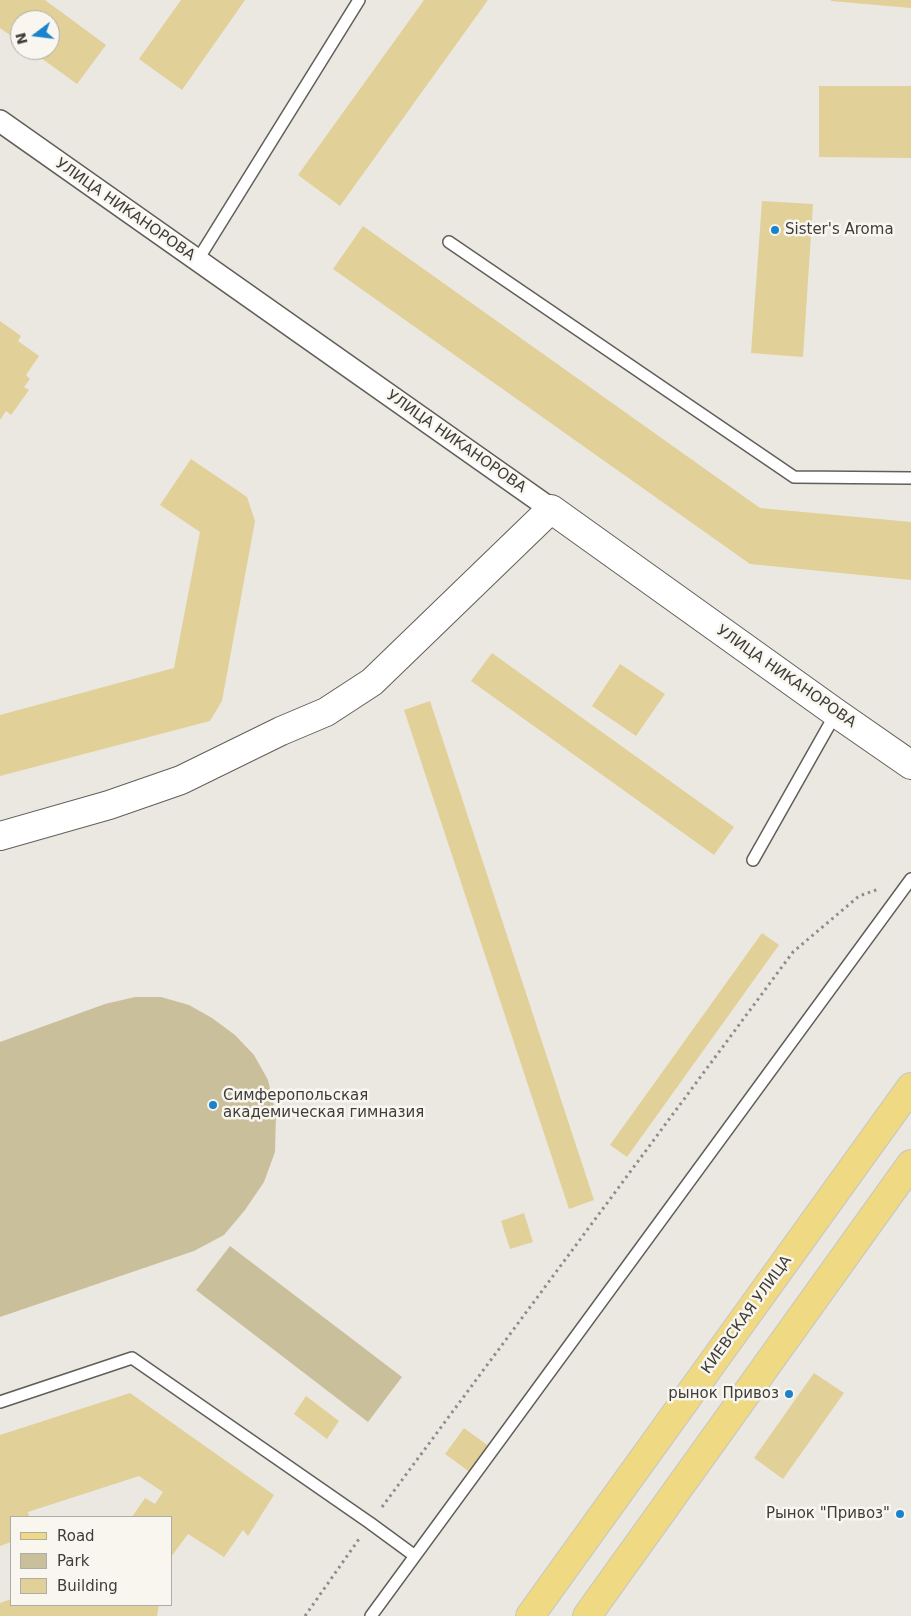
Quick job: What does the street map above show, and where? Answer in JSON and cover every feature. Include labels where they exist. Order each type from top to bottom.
[{"type":"main road","name":"КИЕВСКАЯ УЛИЦА","points":[[530,1616],[911,1087]]},
{"type":"main road","points":[[587,1616],[911,1164]]},
{"type":"street","name":"УЛИЦА НИКАНОРОВА","points":[[0,121],[911,765]]},
{"type":"street","points":[[0,836],[109,805],[181,780],[281,731],[326,712],[372,682],[551,509]]},
{"type":"lane","points":[[196,261],[359,0]]},
{"type":"lane","points":[[449,242],[794,477],[911,478]]},
{"type":"lane","points":[[754,860],[836,713]]},
{"type":"lane","points":[[371,1616],[911,879]]},
{"type":"lane","points":[[0,1402],[132,1358],[415,1556]]},
{"type":"path","points":[[305,1616],[370,1523],[793,952],[859,896],[885,887]]},
{"type":"green space","points":[[135,997],[161,997],[189,1005],[212,1018],[235,1035],[254,1055],[268,1080],[276,1114],[275,1152],[264,1182],[245,1210],[224,1235],[194,1251],[0,1317],[0,1042],[105,1004]]},
{"type":"green space","points":[[230,1246],[402,1377],[368,1422],[196,1290]]},
{"type":"building","points":[[0,0],[45,0],[59,10],[10,10],[10,35],[0,28]]},
{"type":"building","points":[[181,0],[245,0],[182,90],[139,59]]},
{"type":"building","points":[[424,0],[488,0],[340,206],[298,175]]},
{"type":"building","points":[[911,0],[911,8],[831,1]]},
{"type":"building","points":[[60,11],[106,45],[77,84],[44,60],[60,60]]},
{"type":"building","points":[[819,86],[911,86],[911,158],[819,157]]},
{"type":"building","points":[[762,201],[813,204],[803,357],[751,353]]},
{"type":"building","points":[[363,226],[760,508],[911,522],[911,580],[750,564],[333,269]]},
{"type":"building","points":[[0,321],[21,336],[18,341],[39,356],[26,375],[30,379],[24,387],[29,390],[11,415],[6,411],[0,420]]},
{"type":"building","points":[[191,459],[247,497],[255,521],[222,701],[210,721],[0,776],[0,715],[174,668],[200,532],[160,505]]},
{"type":"building","points":[[492,653],[734,827],[714,855],[471,681]]},
{"type":"building","points":[[620,664],[665,694],[636,736],[592,706]]},
{"type":"building","points":[[430,701],[594,1200],[569,1209],[404,710]]},
{"type":"building","points":[[762,933],[779,945],[627,1157],[610,1145]]},
{"type":"building","points":[[524,1213],[533,1242],[510,1249],[501,1221]]},
{"type":"building","points":[[814,1373],[844,1393],[783,1479],[754,1458]]},
{"type":"building","points":[[130,1393],[274,1495],[248,1536],[243,1530],[224,1557],[188,1534],[172,1556],[172,1516],[133,1516],[145,1498],[155,1504],[163,1492],[139,1476],[28,1512],[29,1516],[10,1516],[10,1542],[0,1546],[0,1435]]},
{"type":"building","points":[[306,1396],[339,1421],[327,1439],[294,1414]]},
{"type":"building","points":[[464,1428],[490,1447],[471,1473],[445,1454]]},
{"type":"building","points":[[10,1599],[10,1606],[159,1606],[157,1616],[0,1616],[0,1603]]},
{"type":"place","name":"Sister's Aroma","points":[[775,230]]},
{"type":"place","name":"Симферопольская академическая гимназия","points":[[213,1105]]},
{"type":"place","name":"рынок Привоз","points":[[789,1394]]},
{"type":"place","name":"Рынок \"Привоз\"","points":[[900,1514]]}]
